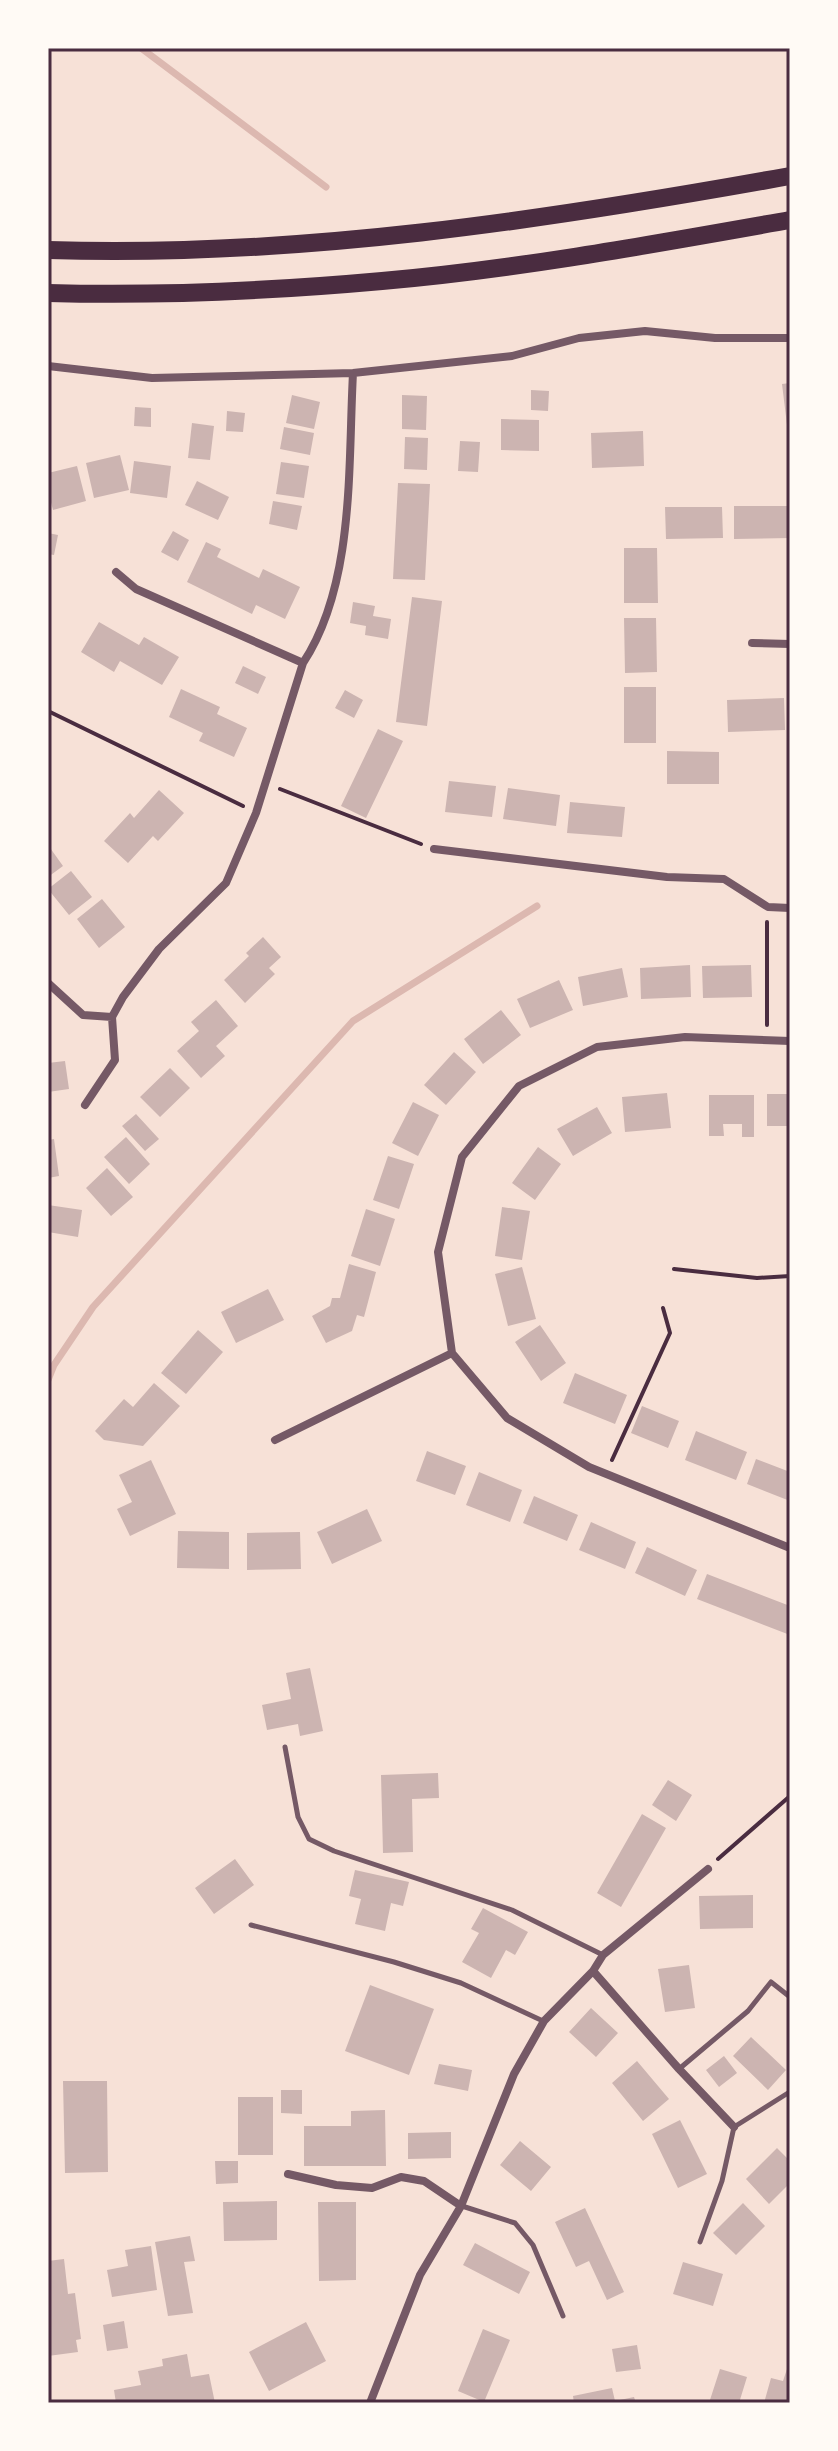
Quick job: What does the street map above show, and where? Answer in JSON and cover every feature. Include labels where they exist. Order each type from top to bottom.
[{"type":"highway","points":[[48,250],[142,250],[346,240],[548,216],[790,176]]},
{"type":"highway","points":[[48,293],[147,294],[382,281],[607,252],[790,220]]},
{"type":"street","points":[[48,366],[152,378],[353,373],[512,356],[579,338],[645,331],[715,338],[790,338]]},
{"type":"street","points":[[85,1105],[115,1060],[112,1017],[134,980],[159,949],[226,883],[256,813],[303,663],[317,642],[333,596],[343,547],[353,373]]},
{"type":"street","points":[[116,572],[136,589],[303,663]]},
{"type":"street","points":[[752,643],[790,644]]},
{"type":"street","points":[[434,849],[667,877],[724,879],[768,907],[790,908]]},
{"type":"street","points":[[48,983],[83,1015],[112,1017]]},
{"type":"street","points":[[790,1041],[685,1037],[597,1047],[519,1086],[462,1157],[438,1252],[452,1353],[507,1418],[589,1467],[790,1548]]},
{"type":"street","points":[[275,1440],[452,1353]]},
{"type":"street","points":[[370,2403],[420,2275],[461,2206],[514,2074],[544,2021],[593,1971],[603,1955],[708,1869]]},
{"type":"street","points":[[593,1971],[734,2127]]},
{"type":"street","points":[[288,2174],[336,2185],[372,2188],[401,2177],[424,2181],[461,2206]]},
{"type":"lane","points":[[285,1747],[298,1817],[309,1839],[348,1856],[512,1910],[603,1955]]},
{"type":"lane","points":[[251,1925],[447,1979],[544,2021]]},
{"type":"lane","points":[[679,2069],[748,2011],[771,1982],[790,1997]]},
{"type":"lane","points":[[700,2242],[722,2181],[734,2127],[788,2093]]},
{"type":"lane","points":[[461,2206],[515,2223],[533,2245],[563,2316]]},
{"type":"path","points":[[48,711],[256,813]]},
{"type":"path","points":[[266,784],[434,849]]},
{"type":"path","points":[[766,1041],[768,907]]},
{"type":"path","points":[[674,1269],[757,1278],[790,1276]]},
{"type":"path","points":[[607,1474],[670,1333],[663,1308]]},
{"type":"path","points":[[708,1869],[740,1837],[790,1796]]},
{"type":"building","points":[[790,383],[790,433],[788,433],[782,384]]},
{"type":"building","points":[[531,390],[549,391],[548,411],[531,410]]},
{"type":"building","points":[[292,395],[320,402],[314,429],[286,423]]},
{"type":"building","points":[[402,395],[427,396],[426,430],[402,429]]},
{"type":"building","points":[[135,407],[151,408],[151,427],[134,426]]},
{"type":"building","points":[[227,411],[245,413],[243,432],[226,431]]},
{"type":"building","points":[[501,419],[539,420],[539,451],[501,450]]},
{"type":"building","points":[[192,423],[214,426],[210,460],[188,458]]},
{"type":"building","points":[[284,427],[314,433],[310,455],[280,449]]},
{"type":"building","points":[[643,431],[644,466],[592,468],[591,433]]},
{"type":"building","points":[[405,437],[428,438],[427,470],[404,469]]},
{"type":"building","points":[[460,441],[480,442],[478,472],[458,471]]},
{"type":"building","points":[[120,455],[129,490],[94,498],[86,463]]},
{"type":"building","points":[[134,461],[171,466],[167,498],[130,493]]},
{"type":"building","points":[[281,462],[309,466],[304,498],[276,494]]},
{"type":"building","points":[[77,466],[86,501],[53,510],[48,491],[48,473]]},
{"type":"building","points":[[197,481],[229,497],[218,520],[185,505]]},
{"type":"building","points":[[398,483],[430,484],[425,580],[393,579]]},
{"type":"building","points":[[273,501],[302,506],[297,530],[269,524]]},
{"type":"building","points":[[734,506],[790,506],[790,538],[734,539]]},
{"type":"building","points":[[665,507],[722,507],[723,538],[666,539]]},
{"type":"building","points":[[173,531],[189,540],[178,561],[161,552]]},
{"type":"building","points":[[48,533],[58,535],[54,555],[48,554]]},
{"type":"building","points":[[206,542],[221,549],[217,557],[259,578],[263,569],[300,587],[285,619],[256,605],[252,614],[187,582]]},
{"type":"building","points":[[624,548],[657,548],[658,603],[624,603]]},
{"type":"building","points":[[412,597],[442,601],[427,726],[396,722]]},
{"type":"building","points":[[353,602],[375,606],[373,616],[391,619],[388,639],[365,635],[366,626],[350,623]]},
{"type":"building","points":[[624,618],[656,618],[657,672],[625,673]]},
{"type":"building","points":[[99,622],[139,645],[144,637],[179,657],[162,685],[120,661],[114,672],[81,652]]},
{"type":"building","points":[[243,666],[266,677],[258,694],[235,683]]},
{"type":"building","points":[[624,687],[656,687],[656,743],[624,743]]},
{"type":"building","points":[[181,689],[220,707],[217,714],[247,728],[234,757],[199,741],[203,733],[169,717]]},
{"type":"building","points":[[345,690],[363,700],[354,718],[335,708]]},
{"type":"building","points":[[784,698],[785,730],[728,732],[727,700]]},
{"type":"building","points":[[378,729],[403,741],[366,818],[341,806]]},
{"type":"building","points":[[667,751],[719,752],[719,784],[667,784]]},
{"type":"building","points":[[449,781],[496,786],[492,817],[445,812]]},
{"type":"building","points":[[508,788],[560,795],[556,826],[503,819]]},
{"type":"building","points":[[159,790],[184,813],[158,841],[153,836],[128,863],[104,841],[130,813],[134,818]]},
{"type":"building","points":[[570,802],[625,807],[622,837],[567,833]]},
{"type":"building","points":[[48,845],[63,866],[48,877]]},
{"type":"building","points":[[71,871],[92,897],[69,915],[48,889]]},
{"type":"building","points":[[102,899],[125,927],[99,948],[77,919]]},
{"type":"building","points":[[263,937],[281,957],[269,968],[275,974],[245,1003],[224,980]]},
{"type":"building","points":[[690,965],[691,997],[641,999],[640,968]]},
{"type":"building","points":[[751,965],[752,997],[703,998],[702,966]]},
{"type":"building","points":[[622,968],[628,997],[583,1006],[578,977]]},
{"type":"building","points":[[559,980],[573,1010],[530,1028],[517,999]]},
{"type":"building","points":[[216,1000],[238,1026],[216,1046],[225,1056],[201,1078],[177,1051],[199,1031],[191,1022]]},
{"type":"building","points":[[501,1010],[521,1035],[483,1064],[464,1039]]},
{"type":"building","points":[[454,1052],[476,1072],[446,1105],[424,1085]]},
{"type":"building","points":[[65,1061],[69,1089],[48,1092],[48,1063]]},
{"type":"building","points":[[170,1068],[190,1088],[160,1117],[140,1097]]},
{"type":"building","points":[[667,1093],[671,1128],[625,1132],[622,1097]]},
{"type":"building","points":[[767,1094],[790,1094],[790,1126],[767,1126]]},
{"type":"building","points":[[709,1095],[754,1095],[754,1137],[742,1137],[742,1124],[723,1124],[724,1136],[709,1136]]},
{"type":"building","points":[[413,1102],[439,1115],[418,1156],[392,1143]]},
{"type":"building","points":[[597,1107],[612,1133],[573,1156],[557,1129]]},
{"type":"building","points":[[136,1114],[159,1139],[145,1151],[122,1126]]},
{"type":"building","points":[[126,1137],[150,1164],[129,1184],[104,1157]]},
{"type":"building","points":[[54,1139],[59,1176],[48,1178],[48,1140]]},
{"type":"building","points":[[538,1147],[561,1164],[535,1200],[512,1183]]},
{"type":"building","points":[[388,1156],[414,1164],[399,1209],[373,1200]]},
{"type":"building","points":[[107,1168],[133,1197],[111,1216],[86,1188]]},
{"type":"building","points":[[48,1205],[82,1210],[78,1237],[48,1232]]},
{"type":"building","points":[[502,1207],[530,1211],[522,1260],[495,1256]]},
{"type":"building","points":[[366,1209],[395,1219],[380,1266],[351,1256]]},
{"type":"building","points":[[349,1264],[376,1272],[364,1317],[357,1315],[352,1331],[326,1343],[312,1316],[330,1306],[332,1298],[340,1298]]},
{"type":"building","points":[[522,1267],[536,1319],[508,1326],[495,1274]]},
{"type":"building","points":[[268,1289],[284,1320],[236,1343],[221,1312]]},
{"type":"building","points":[[540,1325],[566,1363],[541,1381],[515,1342]]},
{"type":"building","points":[[198,1330],[223,1352],[186,1394],[161,1373]]},
{"type":"building","points":[[575,1373],[627,1395],[615,1424],[563,1403]]},
{"type":"building","points":[[154,1383],[180,1406],[143,1446],[104,1440],[95,1431],[124,1399],[133,1407]]},
{"type":"building","points":[[642,1406],[679,1421],[668,1448],[631,1433]]},
{"type":"building","points":[[696,1431],[747,1452],[736,1480],[685,1460]]},
{"type":"building","points":[[427,1451],[466,1466],[455,1495],[416,1481]]},
{"type":"building","points":[[756,1459],[790,1472],[790,1501],[747,1484]]},
{"type":"building","points":[[151,1460],[176,1514],[130,1536],[117,1509],[132,1502],[119,1475]]},
{"type":"building","points":[[479,1472],[522,1490],[510,1522],[466,1505]]},
{"type":"building","points":[[534,1496],[578,1515],[567,1541],[523,1523]]},
{"type":"building","points":[[367,1509],[382,1541],[332,1564],[317,1532]]},
{"type":"building","points":[[591,1522],[636,1542],[625,1569],[579,1550]]},
{"type":"building","points":[[178,1531],[229,1532],[229,1569],[177,1568]]},
{"type":"building","points":[[300,1532],[301,1569],[247,1570],[247,1533]]},
{"type":"building","points":[[647,1547],[697,1570],[685,1596],[635,1573]]},
{"type":"building","points":[[707,1574],[790,1606],[790,1635],[697,1599]]},
{"type":"building","points":[[310,1668],[323,1731],[300,1736],[298,1724],[267,1730],[262,1705],[291,1699],[286,1673]]},
{"type":"building","points":[[438,1773],[439,1798],[412,1799],[413,1852],[383,1853],[381,1775]]},
{"type":"building","points":[[668,1780],[692,1795],[676,1821],[652,1805]]},
{"type":"building","points":[[642,1814],[666,1828],[621,1907],[597,1893]]},
{"type":"building","points":[[235,1859],[254,1885],[214,1914],[195,1888]]},
{"type":"building","points":[[355,1870],[409,1882],[403,1906],[391,1903],[385,1931],[355,1924],[361,1899],[349,1896]]},
{"type":"building","points":[[753,1895],[753,1928],[700,1929],[699,1896]]},
{"type":"building","points":[[483,1908],[528,1932],[515,1955],[506,1950],[491,1978],[462,1962],[479,1933],[471,1929]]},
{"type":"building","points":[[689,1965],[695,2008],[665,2012],[658,1969]]},
{"type":"building","points":[[370,1985],[434,2009],[409,2075],[345,2051]]},
{"type":"building","points":[[591,2008],[618,2033],[596,2057],[569,2032]]},
{"type":"building","points":[[751,2037],[786,2070],[768,2090],[733,2056]]},
{"type":"building","points":[[724,2056],[737,2073],[719,2087],[706,2070]]},
{"type":"building","points":[[637,2061],[669,2099],[643,2121],[612,2083]]},
{"type":"building","points":[[439,2064],[472,2070],[468,2091],[434,2084]]},
{"type":"building","points":[[63,2081],[107,2081],[108,2172],[65,2173]]},
{"type":"building","points":[[281,2090],[302,2090],[302,2114],[281,2113]]},
{"type":"building","points":[[238,2097],[273,2097],[273,2155],[238,2155]]},
{"type":"building","points":[[385,2110],[386,2166],[304,2166],[304,2126],[351,2126],[351,2111]]},
{"type":"building","points":[[680,2120],[707,2174],[678,2188],[652,2134]]},
{"type":"building","points":[[451,2132],[451,2158],[408,2159],[408,2133]]},
{"type":"building","points":[[520,2141],[551,2167],[531,2191],[500,2165]]},
{"type":"building","points":[[777,2148],[790,2161],[790,2183],[769,2204],[746,2179]]},
{"type":"building","points":[[215,2161],[238,2161],[238,2183],[216,2184]]},
{"type":"building","points":[[277,2201],[277,2240],[224,2241],[223,2202]]},
{"type":"building","points":[[318,2202],[356,2202],[356,2280],[319,2281]]},
{"type":"building","points":[[743,2203],[765,2226],[736,2255],[713,2233]]},
{"type":"building","points":[[585,2208],[624,2292],[607,2300],[589,2261],[576,2267],[555,2222]]},
{"type":"building","points":[[190,2236],[195,2261],[184,2262],[193,2313],[168,2316],[155,2242]]},
{"type":"building","points":[[475,2243],[530,2272],[519,2294],[463,2265]]},
{"type":"building","points":[[151,2246],[157,2290],[112,2297],[107,2270],[128,2266],[125,2250]]},
{"type":"building","points":[[64,2259],[68,2294],[75,2293],[81,2339],[76,2340],[78,2352],[48,2356],[48,2261]]},
{"type":"building","points":[[683,2262],[723,2274],[713,2306],[673,2294]]},
{"type":"building","points":[[124,2321],[128,2348],[107,2351],[103,2325]]},
{"type":"building","points":[[306,2322],[326,2361],[269,2391],[249,2352]]},
{"type":"building","points":[[483,2329],[510,2340],[484,2402],[458,2391]]},
{"type":"building","points":[[637,2345],[641,2369],[616,2372],[612,2349]]},
{"type":"building","points":[[187,2354],[191,2377],[209,2374],[215,2403],[116,2403],[114,2390],[141,2385],[138,2371],[163,2366],[162,2359]]},
{"type":"building","points":[[790,2360],[790,2403],[764,2403],[771,2378],[783,2381]]},
{"type":"building","points":[[720,2369],[747,2377],[739,2403],[709,2403]]},
{"type":"building","points":[[612,2388],[615,2401],[634,2397],[636,2403],[574,2403],[573,2396]]},
{"type":"waterway","points":[[141,48],[326,187]]},
{"type":"waterway","points":[[48,1380],[54,1365],[93,1307],[353,1021],[537,906]]}]
